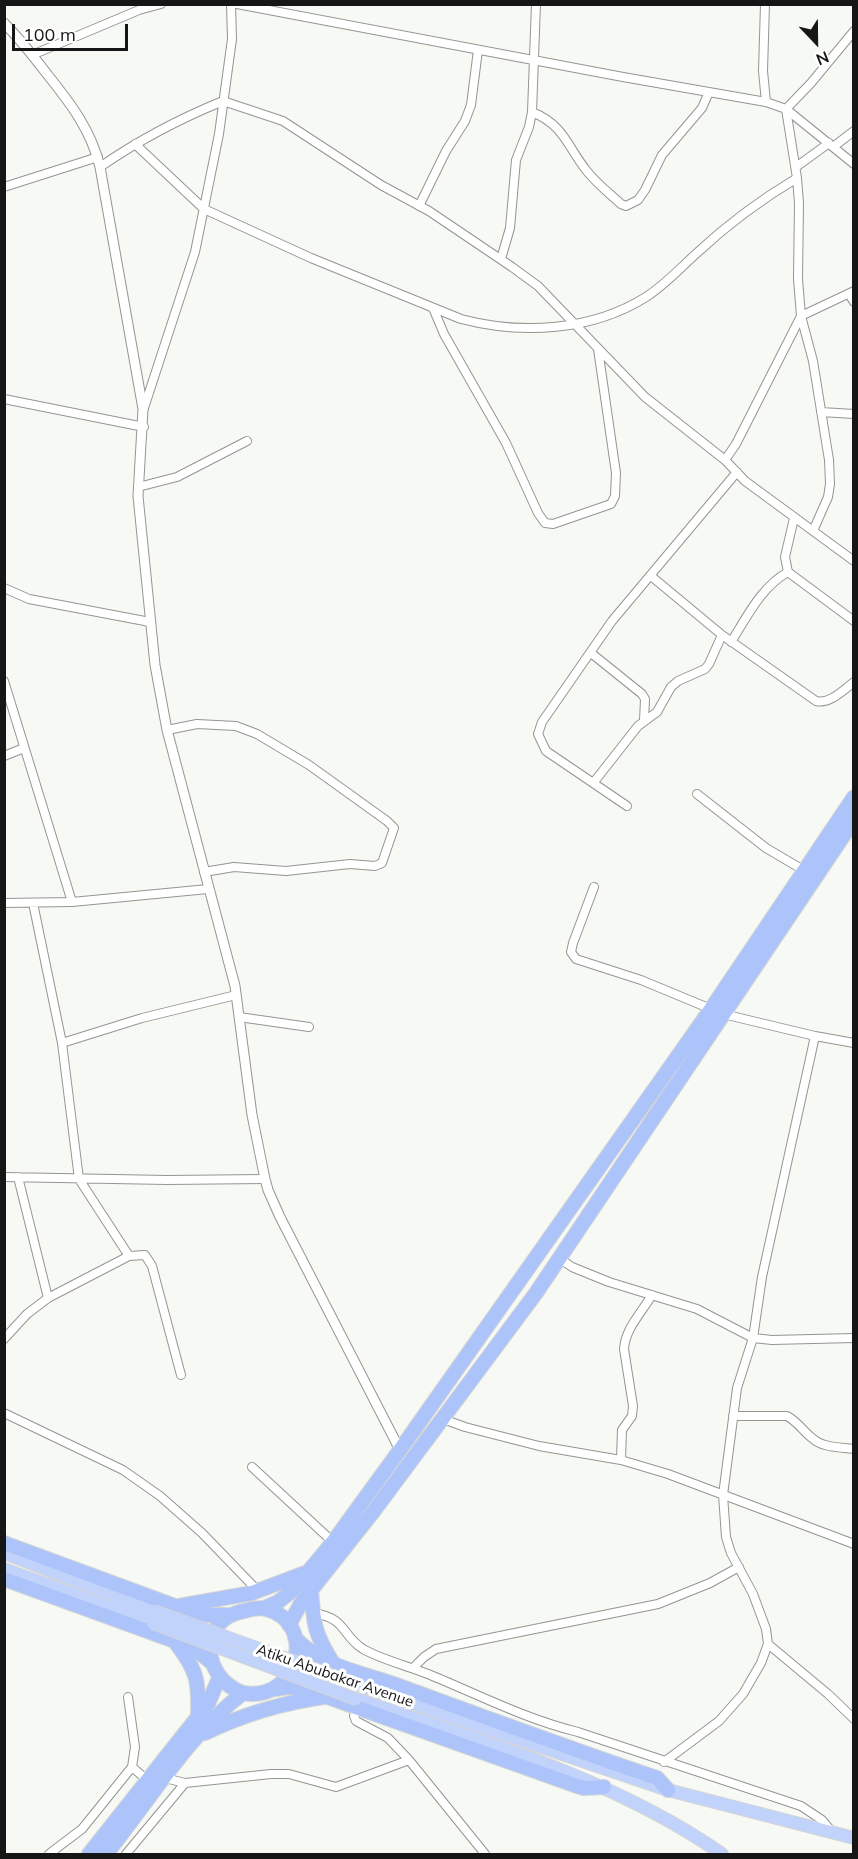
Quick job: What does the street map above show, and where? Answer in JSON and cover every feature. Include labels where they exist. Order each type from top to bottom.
[{"type":"highway","points":[[272,1690],[284,1681],[292,1670],[297,1655],[292,1632],[295,1613],[443,1419],[559,1258],[717,1011],[809,873],[854,797]]},
{"type":"highway","points":[[809,873],[854,820]]},
{"type":"highway","points":[[4,1543],[206,1615],[228,1615],[264,1608],[286,1597],[333,1542],[717,1011]]},
{"type":"highway","points":[[176,1606],[231,1598],[258,1591],[307,1572]]},
{"type":"highway","points":[[4,1579],[196,1650],[211,1662],[219,1678],[243,1693],[260,1694],[297,1687],[326,1697],[357,1703],[573,1785],[584,1788],[603,1787]]},
{"type":"highway","points":[[311,1590],[315,1630],[319,1641],[334,1664]]},
{"type":"highway","points":[[264,1608],[278,1615],[315,1655],[334,1664],[657,1778],[668,1790]]},
{"type":"highway","points":[[211,1662],[213,1633],[228,1615]]},
{"type":"highway","points":[[175,1641],[190,1661],[195,1674],[199,1690],[198,1715]]},
{"type":"highway","points":[[89,1854],[211,1698],[219,1678]]},
{"type":"highway","points":[[106,1854],[215,1716],[243,1693]]},
{"type":"highway","points":[[198,1737],[238,1717],[259,1710],[326,1697]]},
{"type":"highway","points":[[77,1854],[100,1840]]},
{"type":"main road","name":"Atiku Abubakar Avenue","points":[[4,1553],[357,1703]]},
{"type":"main road","name":"Atiku Abubakar Avenue","points":[[4,1569],[362,1686],[668,1790],[854,1838]]},
{"type":"main road","points":[[603,1787],[676,1824],[722,1854]]},
{"type":"street","points":[[32,55],[137,7],[161,4]]},
{"type":"street","points":[[143,409],[195,252],[219,134],[232,39],[231,4]]},
{"type":"street","points":[[237,4],[766,102],[786,109],[854,164]]},
{"type":"street","points":[[501,259],[510,228],[516,160],[529,127],[532,112],[536,4]]},
{"type":"street","points":[[765,4],[763,71],[766,102]]},
{"type":"street","points":[[4,24],[32,55],[83,122],[98,157],[143,409],[144,427],[138,496],[155,665],[167,730],[236,995],[252,1115],[268,1190],[400,1450]]},
{"type":"street","points":[[786,109],[854,31]]},
{"type":"street","points":[[419,206],[471,105],[478,50]]},
{"type":"street","points":[[532,112],[546,117],[557,126],[586,170],[621,204],[626,206],[638,200],[662,155],[702,108],[709,92]]},
{"type":"street","points":[[100,167],[185,116],[223,101],[283,121],[501,259],[538,286],[645,397],[725,460],[745,481],[854,561]]},
{"type":"street","points":[[786,109],[796,167],[799,203],[798,279],[801,316],[813,362],[829,460],[828,497],[813,531]]},
{"type":"street","points":[[796,167],[854,130]]},
{"type":"street","points":[[135,144],[204,209],[311,258],[461,319],[482,324],[533,329],[574,324],[614,314],[647,296],[664,284],[697,252],[750,209],[797,178]]},
{"type":"street","points":[[4,187],[98,157]]},
{"type":"street","points":[[725,460],[741,435],[801,316],[851,292],[854,302]]},
{"type":"street","points":[[433,308],[444,334],[506,443],[538,513],[545,523],[553,524],[610,504],[615,496],[616,473],[598,348]]},
{"type":"street","points":[[4,399],[144,427]]},
{"type":"street","points":[[821,412],[854,414]]},
{"type":"street","points":[[138,487],[177,477],[247,441]]},
{"type":"street","points":[[627,806],[546,751],[538,734],[542,722],[612,621],[736,472]]},
{"type":"street","points":[[794,518],[785,557],[788,572],[854,621]]},
{"type":"street","points":[[731,642],[764,591],[788,572]]},
{"type":"street","points":[[651,576],[731,642],[816,701],[822,702],[833,698],[854,682]]},
{"type":"street","points":[[4,588],[29,599],[150,622]]},
{"type":"street","points":[[594,782],[638,726],[657,712],[671,687],[678,681],[705,669],[722,635]]},
{"type":"street","points":[[591,654],[642,693],[645,699],[644,721]]},
{"type":"street","points":[[4,681],[72,902]]},
{"type":"street","points":[[167,730],[197,724],[236,726],[257,734],[309,765],[394,828],[382,863],[375,866],[350,864],[286,871],[234,867],[204,872]]},
{"type":"street","points":[[4,756],[24,747]]},
{"type":"street","points":[[697,794],[766,848],[809,873]]},
{"type":"street","points":[[594,886],[573,943],[571,952],[576,959],[641,980],[717,1011],[815,1036],[854,1043]]},
{"type":"street","points":[[4,903],[72,902],[208,889]]},
{"type":"street","points":[[33,903],[62,1042],[79,1179],[129,1256]]},
{"type":"street","points":[[62,1042],[142,1018],[236,995]]},
{"type":"street","points":[[239,1017],[309,1027]]},
{"type":"street","points":[[664,1761],[719,1721],[743,1694],[761,1663],[768,1644],[760,1611],[731,1553],[726,1537],[723,1495],[737,1388],[753,1338],[762,1277],[815,1036]]},
{"type":"street","points":[[4,1177],[265,1179]]},
{"type":"street","points":[[18,1177],[48,1298]]},
{"type":"street","points":[[4,1339],[27,1314],[48,1298],[129,1256],[145,1255],[152,1266],[181,1375]]},
{"type":"street","points":[[559,1258],[572,1267],[609,1282],[697,1309],[753,1338],[772,1340],[854,1338]]},
{"type":"street","points":[[621,1460],[622,1430],[632,1416],[633,1406],[624,1340],[652,1294]]},
{"type":"street","points":[[4,1413],[123,1470],[151,1490],[202,1533],[258,1591]]},
{"type":"street","points":[[733,1416],[787,1416],[795,1420],[812,1438],[824,1445],[854,1449]]},
{"type":"street","points":[[443,1419],[539,1446],[621,1460],[668,1474],[854,1544]]},
{"type":"street","points":[[252,1467],[333,1542]]},
{"type":"street","points":[[413,1668],[436,1649],[658,1604],[710,1583],[739,1567]]},
{"type":"street","points":[[313,1613],[330,1617],[339,1623],[353,1641],[363,1649],[549,1725],[578,1732],[801,1806],[822,1820],[833,1833]]},
{"type":"street","points":[[768,1644],[854,1719]]},
{"type":"street","points":[[50,1854],[82,1829],[132,1767],[135,1747],[128,1697]]},
{"type":"street","points":[[357,1703],[354,1716],[358,1724],[388,1738],[409,1760],[481,1854]]},
{"type":"street","points":[[165,1778],[185,1783],[289,1774],[336,1787],[409,1760]]},
{"type":"street","points":[[132,1767],[147,1780]]},
{"type":"street","points":[[126,1854],[185,1783]]}]
